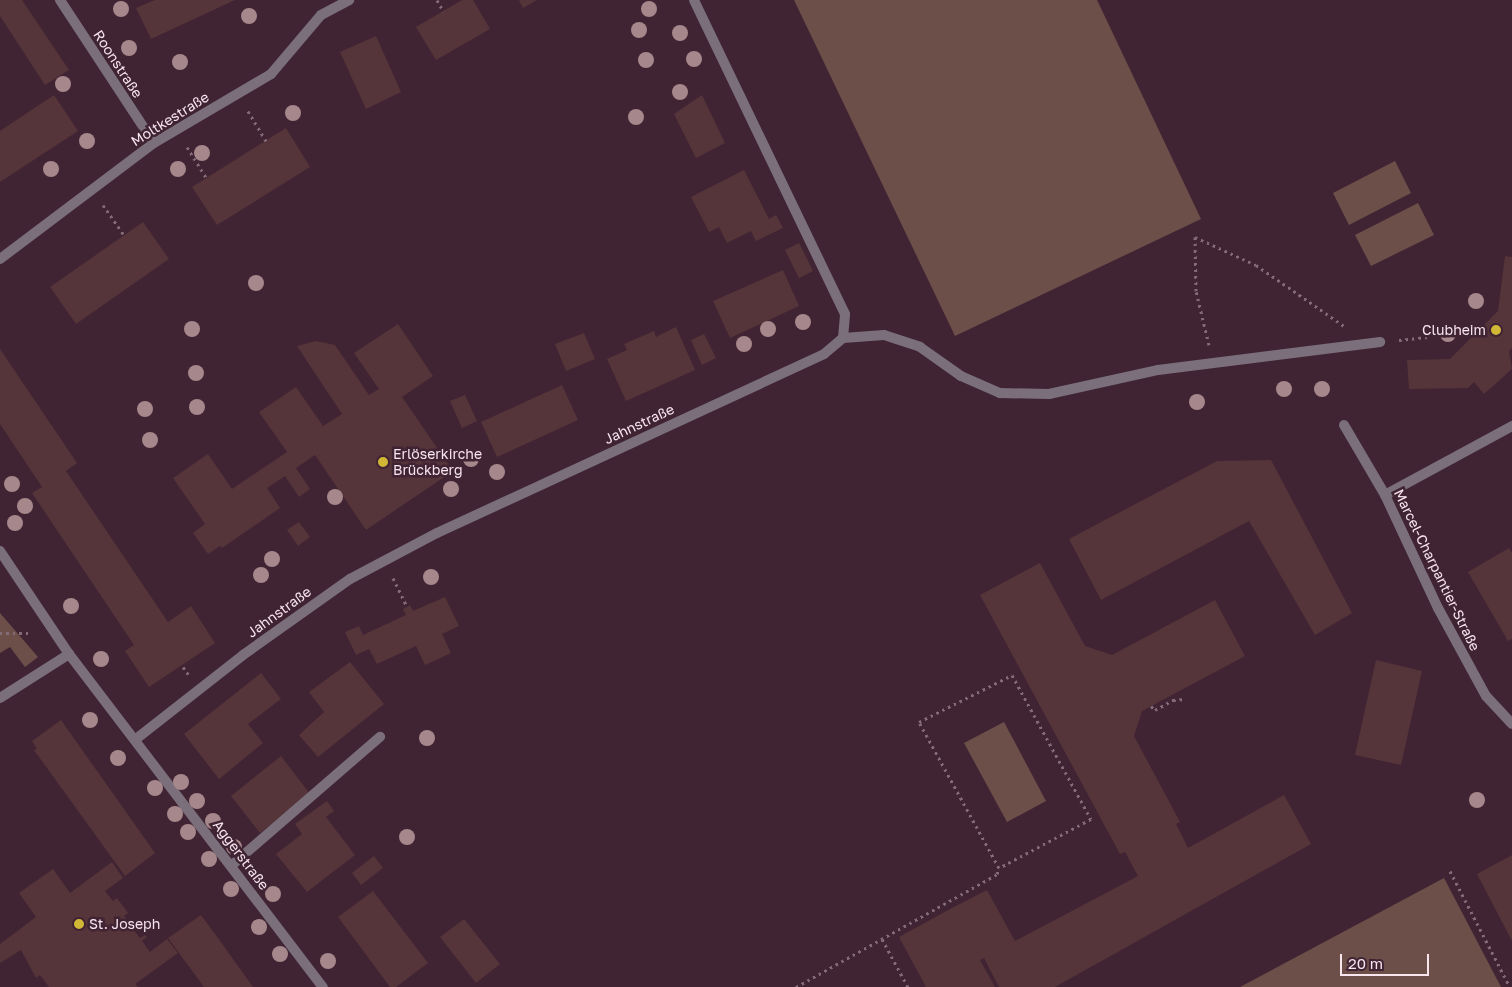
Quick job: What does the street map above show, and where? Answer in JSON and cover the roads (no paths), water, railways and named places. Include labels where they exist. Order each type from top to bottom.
[{"type":"street","name":"Roonstraße","points":[[60,0],[154,143]]},
{"type":"street","name":"Moltkestraße","points":[[0,259],[154,143],[271,74],[321,15],[349,0]]},
{"type":"street","points":[[694,0],[845,314],[843,338],[884,335],[920,347],[961,376],[1000,393],[1049,394],[1158,370],[1380,342]]},
{"type":"street","name":"Jahnstraße","points":[[136,739],[298,613],[384,560],[824,354],[843,338]]},
{"type":"street","name":"Marcel-Charpantier-Straße","points":[[1344,425],[1385,494],[1438,608],[1486,696],[1512,724]]},
{"type":"street","points":[[1385,494],[1512,426]]},
{"type":"street","name":"Aggerstraße","points":[[0,551],[69,654],[136,739],[323,987]]},
{"type":"street","points":[[0,698],[69,654]]},
{"type":"street","points":[[232,866],[380,737]]},
{"type":"place","name":"Clubheim","points":[[1496,330]]},
{"type":"place","name":"Erlöserkirche Brückberg","points":[[383,462]]},
{"type":"place","name":"St. Joseph","points":[[79,924]]}]
